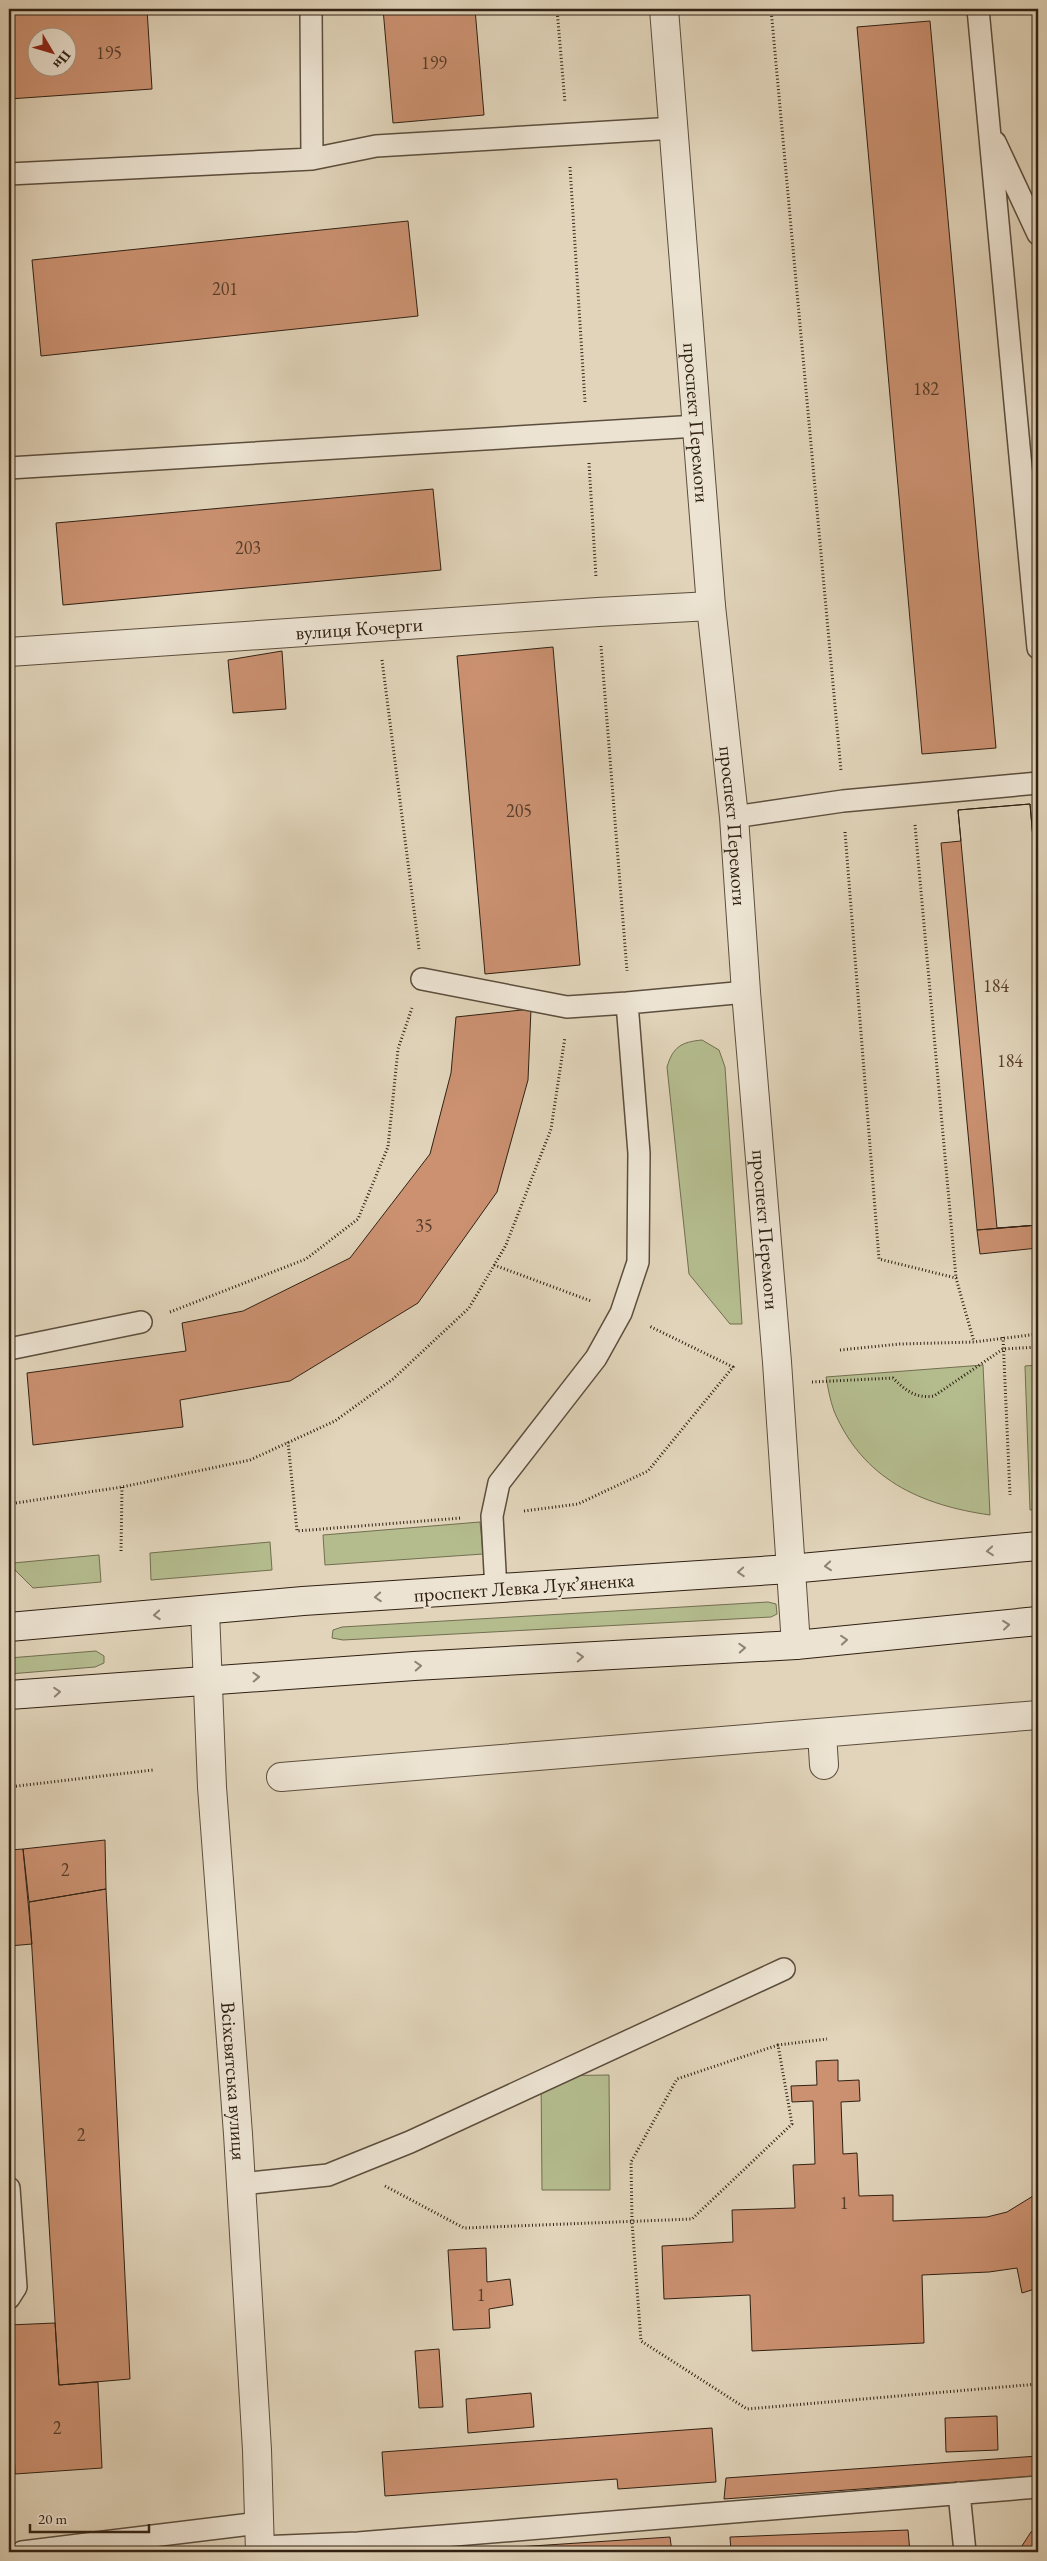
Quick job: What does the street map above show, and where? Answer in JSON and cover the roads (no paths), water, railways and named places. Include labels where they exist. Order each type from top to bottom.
[{"type":"street","name":"проспект Перемоги","points":[[670,9],[675,128],[697,426],[711,606],[734,817],[746,992],[778,1384],[796,1645]]},
{"type":"street","name":"вулиця Кочерги","points":[[9,652],[711,606]]},
{"type":"street","name":"проспект Левка Лукʼяненка","points":[[9,1627],[303,1602],[790,1569],[1038,1546]]},
{"type":"street","name":"Всіхсвятська вулиця","points":[[205,1611],[212,1787],[242,2184],[257,2450],[259,2541]]},
{"type":"street","points":[[9,1695],[207,1680],[796,1645],[1038,1622]]},
{"type":"street","points":[[281,1777],[1038,1714]]},
{"type":"street","points":[[822,1733],[824,1765]]},
{"type":"lane","points":[[311,9],[312,159]]},
{"type":"lane","points":[[978,9],[1038,648]]},
{"type":"lane","points":[[9,174],[312,159],[376,146],[675,128]]},
{"type":"lane","points":[[989,128],[1038,234]]},
{"type":"lane","points":[[9,468],[697,426]]},
{"type":"lane","points":[[734,817],[844,801],[1038,783]]},
{"type":"lane","points":[[422,979],[567,1007],[746,992]]},
{"type":"lane","points":[[496,1590],[492,1516],[499,1483],[596,1358],[621,1313],[638,1262],[638,1153],[627,1002]]},
{"type":"lane","points":[[9,1349],[141,1322]]},
{"type":"lane","points":[[242,2184],[328,2175],[410,2142],[784,1969]]},
{"type":"lane","points":[[9,2188],[16,2287],[9,2298]]},
{"type":"lane","points":[[22,2552],[259,2541],[358,2543],[1038,2487]]},
{"type":"lane","points":[[959,2494],[965,2552]]}]
